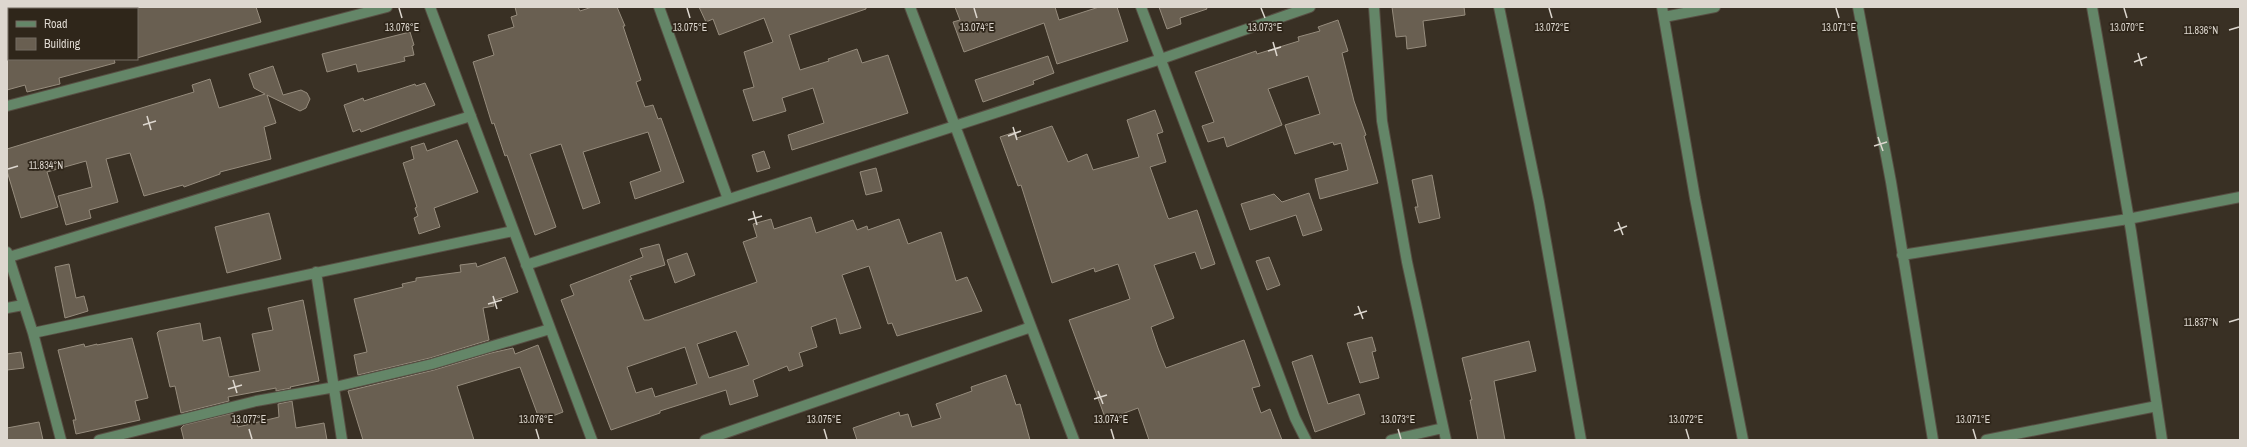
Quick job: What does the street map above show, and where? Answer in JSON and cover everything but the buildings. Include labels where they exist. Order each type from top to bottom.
[{"type":"street","points":[[7,106],[387,7]]},
{"type":"street","points":[[430,7],[592,440]]},
{"type":"street","points":[[659,7],[728,198]]},
{"type":"street","points":[[910,7],[956,125],[1074,440]]},
{"type":"street","points":[[1141,7],[1295,418],[1306,440]]},
{"type":"street","points":[[526,265],[728,198],[1161,59],[1310,7]]},
{"type":"street","points":[[1374,7],[1382,121],[1406,262],[1446,440]]},
{"type":"street","points":[[1499,7],[1539,202],[1581,440]]},
{"type":"street","points":[[1662,7],[1695,198],[1743,440]]},
{"type":"street","points":[[1664,17],[1715,7]]},
{"type":"street","points":[[1858,7],[1891,182],[1933,440]]},
{"type":"street","points":[[2092,7],[2128,219],[2162,440]]},
{"type":"street","points":[[61,440],[34,333],[23,305],[8,254],[471,116]]},
{"type":"street","points":[[1902,255],[2128,219],[2240,197]]},
{"type":"street","points":[[34,333],[513,230]]},
{"type":"street","points":[[316,272],[342,440]]},
{"type":"street","points":[[7,308],[23,305]]},
{"type":"street","points":[[705,440],[1031,327]]},
{"type":"street","points":[[99,440],[256,401],[335,387],[432,364],[550,329]]},
{"type":"street","points":[[1986,440],[2157,406]]},
{"type":"street","points":[[1391,440],[1443,428]]}]
